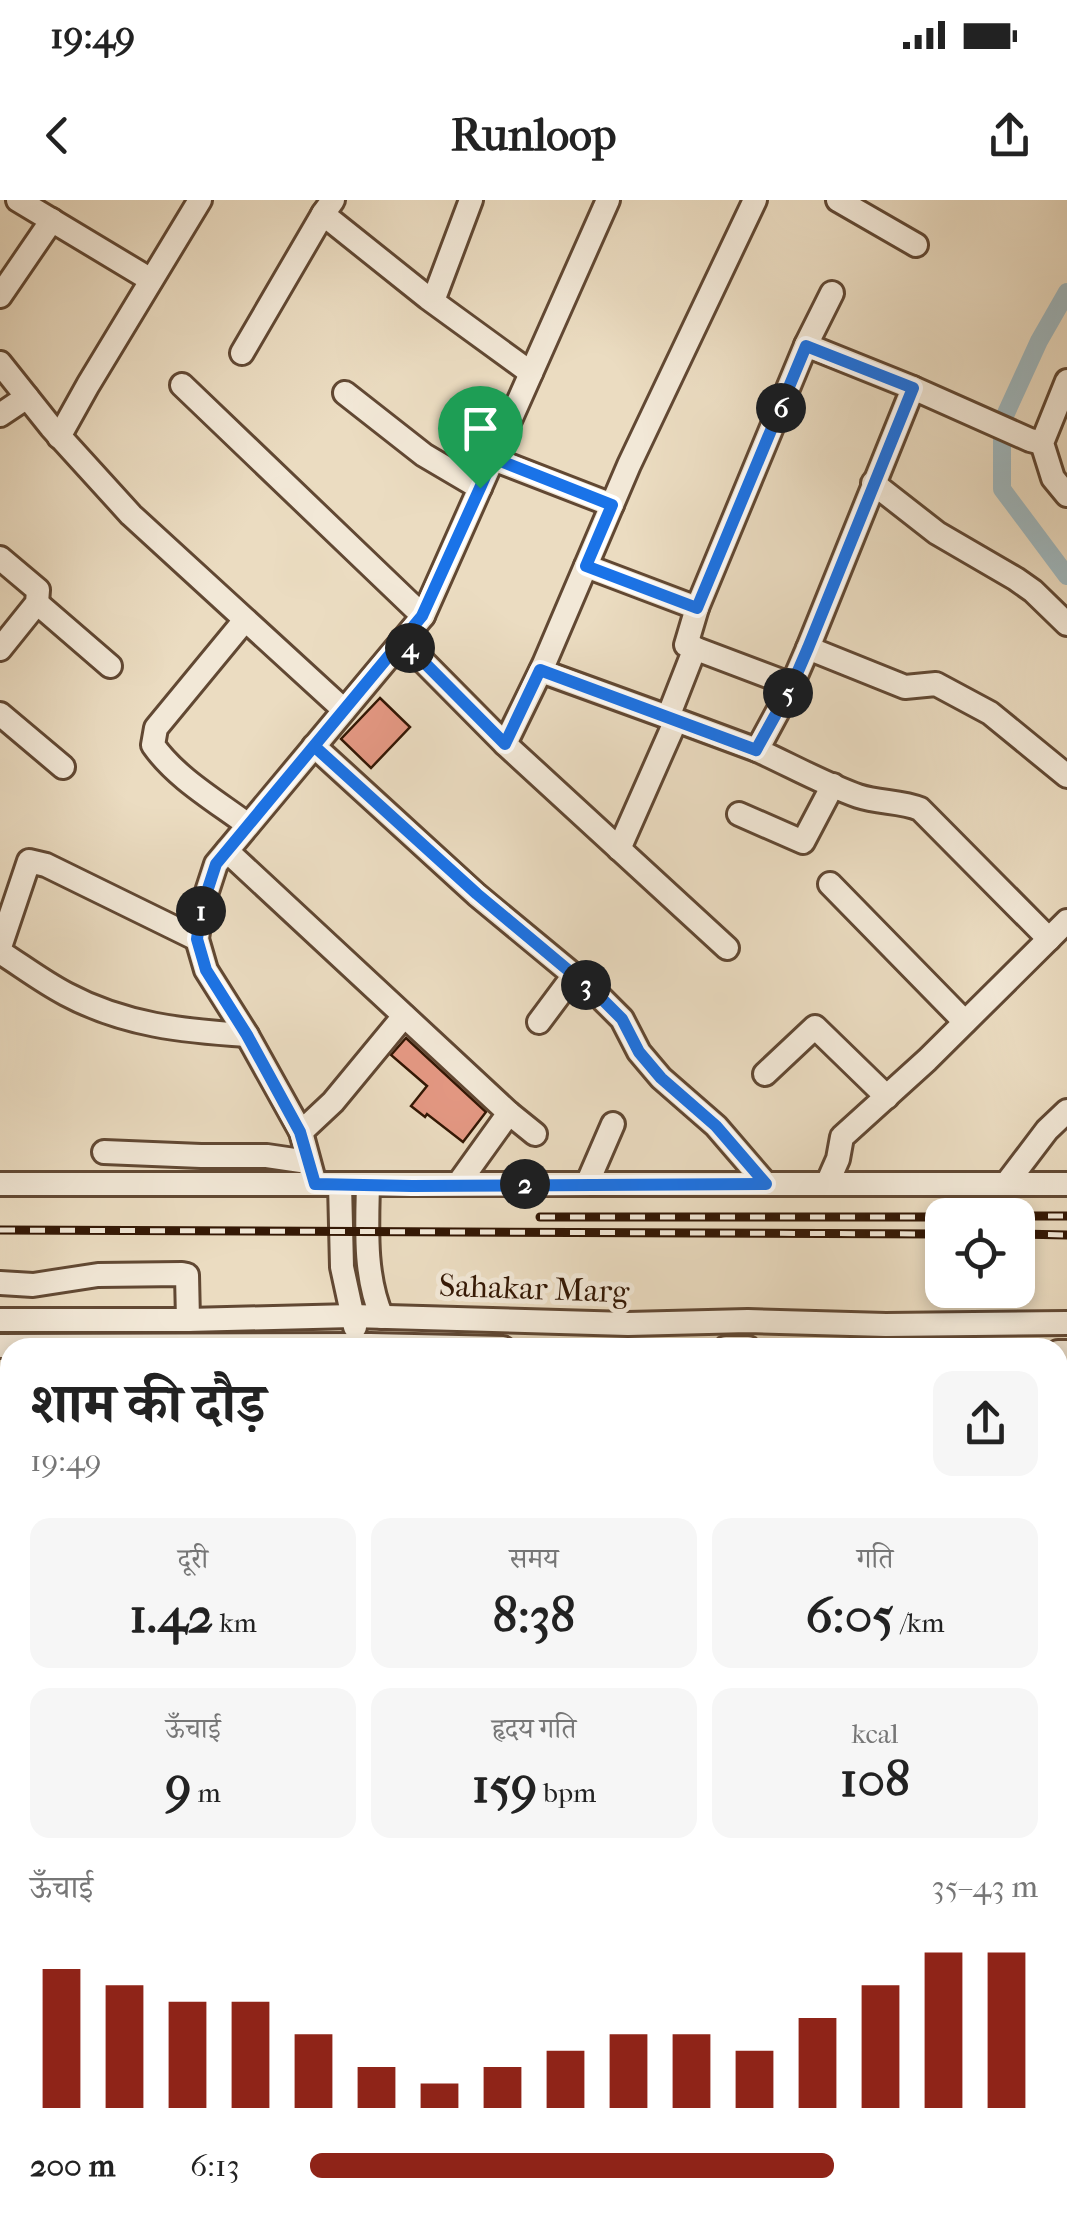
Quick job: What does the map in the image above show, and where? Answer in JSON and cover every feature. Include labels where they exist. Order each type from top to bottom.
[{"type":"street","points":[[18,200],[151,280]]},
{"type":"street","points":[[60,436],[200,200]]},
{"type":"street","points":[[433,301],[471,200]]},
{"type":"street","points":[[311,1173],[300,1132],[206,970],[197,939],[201,910],[216,864],[422,616],[608,200]]},
{"type":"street","points":[[505,744],[755,200]]},
{"type":"street","points":[[838,200],[916,244]]},
{"type":"street","points":[[242,353],[328,207],[433,301],[531,373]]},
{"type":"street","points":[[0,296],[52,220]]},
{"type":"street","points":[[792,685],[686,645],[697,608],[806,346],[832,293]]},
{"type":"street","points":[[806,346],[1036,441],[1052,478],[1067,495]]},
{"type":"street","points":[[0,364],[131,515],[344,710]]},
{"type":"street","points":[[1036,441],[1067,381]]},
{"type":"street","points":[[182,385],[422,616]]},
{"type":"street","points":[[756,750],[792,685],[913,388]]},
{"type":"street","points":[[345,393],[424,455],[480,488]]},
{"type":"street","points":[[0,415],[27,398]]},
{"type":"street","points":[[493,458],[612,505]]},
{"type":"street","points":[[873,482],[937,533],[1033,591],[1067,624]]},
{"type":"street","points":[[0,558],[38,590],[37,603],[0,649]]},
{"type":"street","points":[[586,566],[697,608]]},
{"type":"street","points":[[37,603],[110,666]]},
{"type":"street","points":[[245,620],[156,728],[152,745],[176,770],[248,825]]},
{"type":"street","points":[[402,640],[505,744],[727,948]]},
{"type":"street","points":[[619,849],[696,648]]},
{"type":"street","points":[[808,648],[905,687],[936,684],[990,713],[1067,776]]},
{"type":"street","points":[[540,670],[756,750],[860,796],[920,809],[1049,939]]},
{"type":"street","points":[[0,714],[63,767]]},
{"type":"street","points":[[314,746],[622,1019],[639,1052],[661,1078],[716,1126],[766,1184]]},
{"type":"street","points":[[739,814],[804,842],[833,785]]},
{"type":"street","points":[[227,851],[534,1134]]},
{"type":"street","points":[[197,939],[46,864],[29,861],[0,950],[67,995],[128,1020],[178,1030],[247,1035]]},
{"type":"street","points":[[830,884],[965,1022]]},
{"type":"street","points":[[827,1184],[842,1138],[1067,922]]},
{"type":"street","points":[[539,1022],[574,975]]},
{"type":"street","points":[[300,1132],[333,1102],[404,1016]]},
{"type":"street","points":[[765,1074],[815,1027],[887,1097]]},
{"type":"street","points":[[1006,1184],[1047,1130],[1067,1111]]},
{"type":"street","points":[[458,1184],[509,1113]]},
{"type":"street","points":[[587,1184],[613,1124]]},
{"type":"street","points":[[104,1152],[267,1156],[340,1184],[1067,1184]]},
{"type":"street","points":[[0,1184],[311,1173]]},
{"type":"street","points":[[340,1184],[342,1267],[356,1338]]},
{"type":"street","points":[[368,1184],[370,1280],[382,1316]]},
{"type":"street","points":[[0,1283],[33,1285],[98,1274],[182,1274],[188,1276],[188,1320]]},
{"type":"street","name":"Sahakar Marg","points":[[0,1320],[382,1316],[627,1336],[748,1321],[886,1326],[1067,1323]]},
{"type":"street","points":[[0,1841],[0,1860]]},
{"type":"building","points":[[380,698],[410,727],[371,768],[341,739]]},
{"type":"building","points":[[406,1038],[486,1112],[463,1142],[411,1106],[427,1086],[391,1055]]},
{"type":"waterway","points":[[1067,292],[1039,341],[1002,422],[1002,489],[1067,576]]},
{"type":"railway","points":[[1035,1216],[1067,1216]]},
{"type":"railway","points":[[540,1217],[925,1217]]},
{"type":"railway","points":[[0,1230],[925,1234]]},
{"type":"railway","points":[[1035,1234],[1067,1235]]},
{"type":"route","points":[[480,488],[422,616],[248,825],[216,864],[201,910],[197,939],[206,970],[300,1132],[315,1184],[766,1184],[716,1126],[661,1078],[639,1052],[622,1019],[599,996],[477,894],[314,746],[402,640],[505,744],[540,670],[756,750],[792,685],[913,388],[806,346],[697,608],[586,566],[612,505],[493,458],[480,488]]}]
